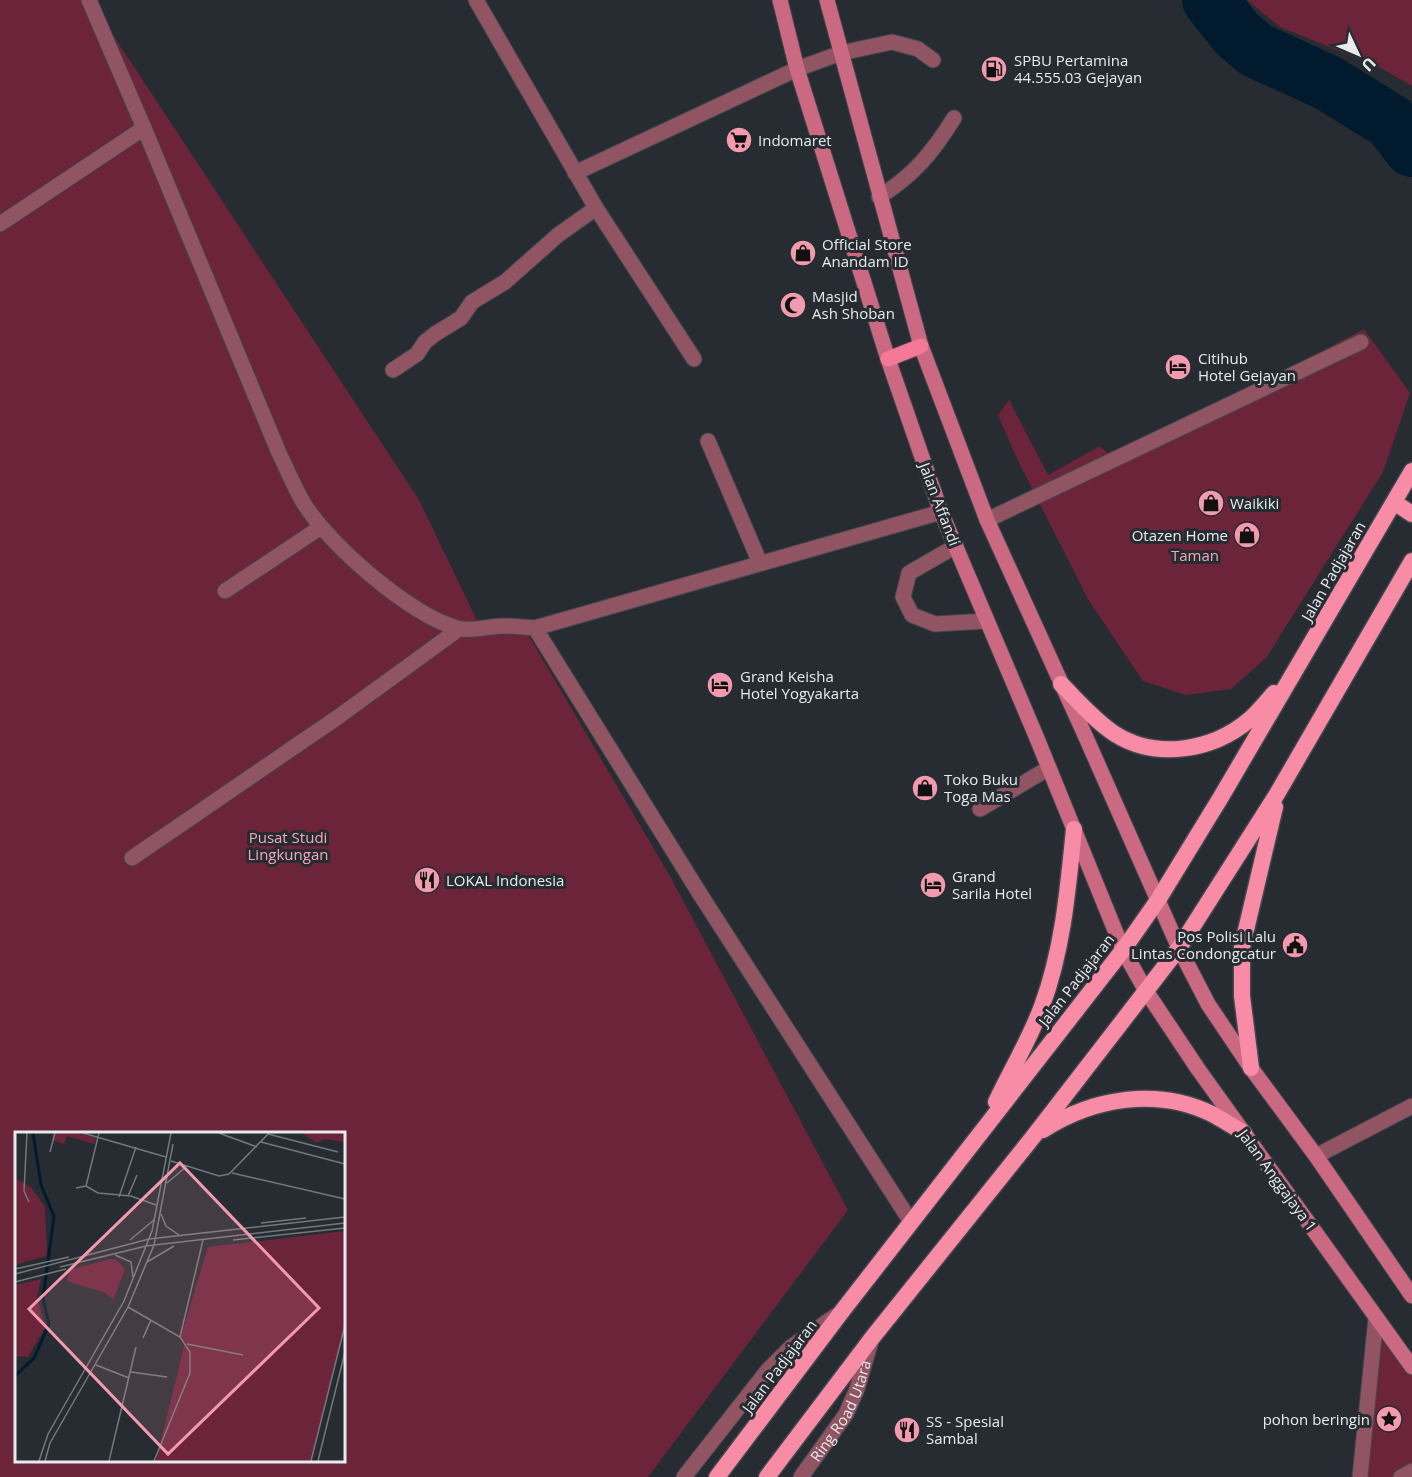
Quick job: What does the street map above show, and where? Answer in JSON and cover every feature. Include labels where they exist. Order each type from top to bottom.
[{"type":"highway","name":"Jalan Padjajaran","points":[[717,1477],[843,1310],[1123,950],[1158,900],[1412,471]]},
{"type":"highway","points":[[1394,502],[1412,514]]},
{"type":"highway","points":[[767,1477],[872,1338],[1033,1137],[1179,948],[1277,794],[1412,561]]},
{"type":"highway","points":[[1062,684],[1099,722],[1115,734],[1153,749],[1179,749],[1202,745],[1227,734],[1248,720],[1295,671]]},
{"type":"highway","points":[[1251,1068],[1242,996],[1242,947],[1277,794]]},
{"type":"highway","points":[[983,1130],[1042,1006],[1065,915],[1074,829]]},
{"type":"highway","points":[[1033,1137],[1057,1121],[1088,1108],[1113,1101],[1138,1098],[1163,1099],[1189,1105],[1212,1114],[1244,1133]]},
{"type":"main road","name":"Jalan Affandi","points":[[780,0],[797,69],[888,359],[941,512],[1123,950],[1146,991]]},
{"type":"main road","points":[[826,0],[921,346],[987,520],[1179,948],[1208,1004],[1412,1296]]},
{"type":"main road","points":[[888,359],[921,346]]},
{"type":"main road","name":"Jalan Anggajaya 1","points":[[1146,991],[1244,1133],[1412,1367]]},
{"type":"street","points":[[89,0],[279,453],[303,502],[321,527],[367,571],[408,604],[459,629],[502,626],[535,628],[941,512]]},
{"type":"street","points":[[476,0],[596,208],[694,359]]},
{"type":"street","points":[[575,173],[797,69],[841,52],[892,42],[918,49],[933,60]]},
{"type":"street","points":[[879,197],[902,183],[921,165],[937,146],[954,118]]},
{"type":"street","points":[[0,224],[144,128]]},
{"type":"street","points":[[393,370],[417,354],[425,342],[435,334],[461,318],[472,302],[505,282],[558,235],[596,208]]},
{"type":"street","points":[[987,520],[1361,342]]},
{"type":"street","points":[[708,441],[760,563]]},
{"type":"street","points":[[225,591],[321,527]]},
{"type":"street","points":[[956,546],[909,573],[903,597],[912,615],[935,624],[987,621]]},
{"type":"street","points":[[535,628],[700,894],[911,1222]]},
{"type":"street","points":[[132,858],[338,717],[459,629]]},
{"type":"street","points":[[980,809],[1049,768]]},
{"type":"street","points":[[1316,1156],[1412,1106]]},
{"type":"street","points":[[684,1477],[768,1370],[791,1347],[843,1310]]},
{"type":"street","points":[[1360,1477],[1376,1318]]},
{"type":"street","name":"Ring Road Utara","points":[[801,1477],[846,1414],[857,1389],[872,1338]]},
{"type":"street","points":[[1401,1477],[1412,1471]]},
{"type":"green space","name":"Pusat Studi Lingkungan","points":[[0,0],[90,0],[419,500],[484,635],[519,619],[671,878],[848,1210],[648,1477],[0,1477]]},
{"type":"green space","points":[[1247,0],[1412,0],[1412,86],[1379,67],[1280,27]]},
{"type":"green space","name":"Taman","points":[[1364,329],[1410,393],[1383,472],[1266,658],[1231,689],[1186,695],[1143,681],[1089,601],[1017,459],[998,415],[1009,400],[1048,475],[1100,446],[1120,465]]},
{"type":"green space","name":"pohon beringin","points":[[1377,1319],[1412,1367],[1412,1471],[1401,1477],[1360,1477]]},
{"type":"waterway","points":[[1210,0],[1237,34],[1256,50],[1328,83],[1391,122],[1412,149]]},
{"type":"place","name":"SPBU Pertamina 44.555.03 Gejayan","points":[[994,69]]},
{"type":"place","name":"Indomaret","points":[[739,140]]},
{"type":"place","name":"Official Store Anandam ID","points":[[803,253]]},
{"type":"place","name":"Masjid Ash Shoban","points":[[793,305]]},
{"type":"place","name":"Citihub Hotel Gejayan","points":[[1178,367]]},
{"type":"place","name":"Waikiki","points":[[1211,503]]},
{"type":"place","name":"Otazen Home","points":[[1247,535]]},
{"type":"place","name":"Grand Keisha Hotel Yogyakarta","points":[[720,685]]},
{"type":"place","name":"Toko Buku Toga Mas","points":[[925,788]]},
{"type":"place","name":"LOKAL Indonesia","points":[[427,880]]},
{"type":"place","name":"Grand Sarila Hotel","points":[[933,885]]},
{"type":"place","name":"Pos Polisi Lalu Lintas Condongcatur","points":[[1295,945]]},
{"type":"place","name":"pohon beringin","points":[[1389,1419]]},
{"type":"place","name":"SS - Spesial Sambal","points":[[907,1430]]}]
